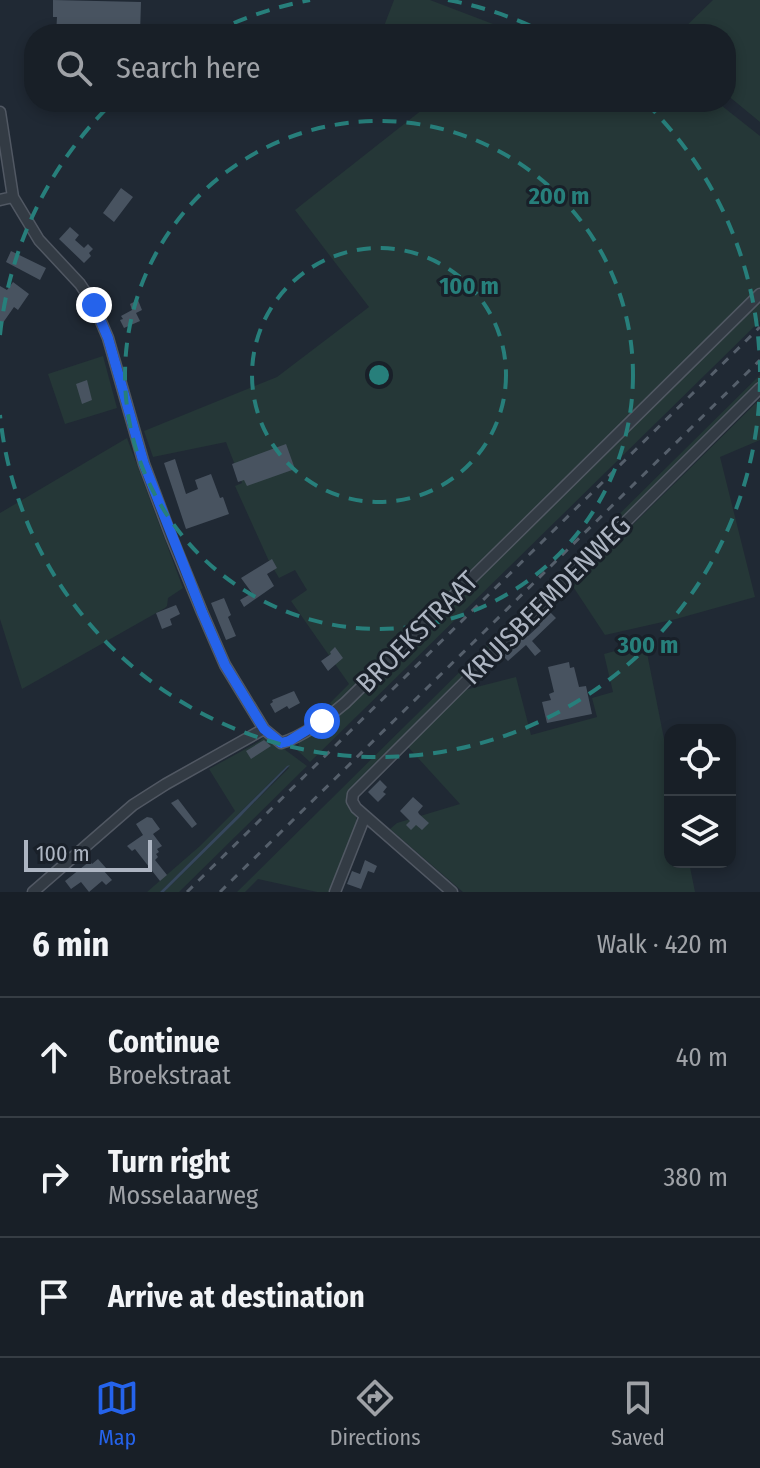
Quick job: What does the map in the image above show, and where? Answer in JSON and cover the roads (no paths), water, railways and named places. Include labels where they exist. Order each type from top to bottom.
[{"type":"street","points":[[0,112],[13,197],[39,240],[80,284],[94,305],[108,338],[144,464],[171,536],[225,665],[264,729],[133,805],[33,892]]},
{"type":"street","points":[[0,200],[13,197]]},
{"type":"street","name":"BROEKSTRAAT","points":[[264,729],[281,743],[289,741],[345,703],[760,294]]},
{"type":"street","name":"KRUISBEEMDENWEG","points":[[365,816],[352,801],[356,789],[760,388]]},
{"type":"street","points":[[335,892],[365,816],[452,892]]},
{"type":"water","points":[[290,765],[164,892],[160,892],[287,766]]},
{"type":"railway","points":[[187,892],[760,327]]},
{"type":"railway","points":[[220,892],[760,360]]}]
